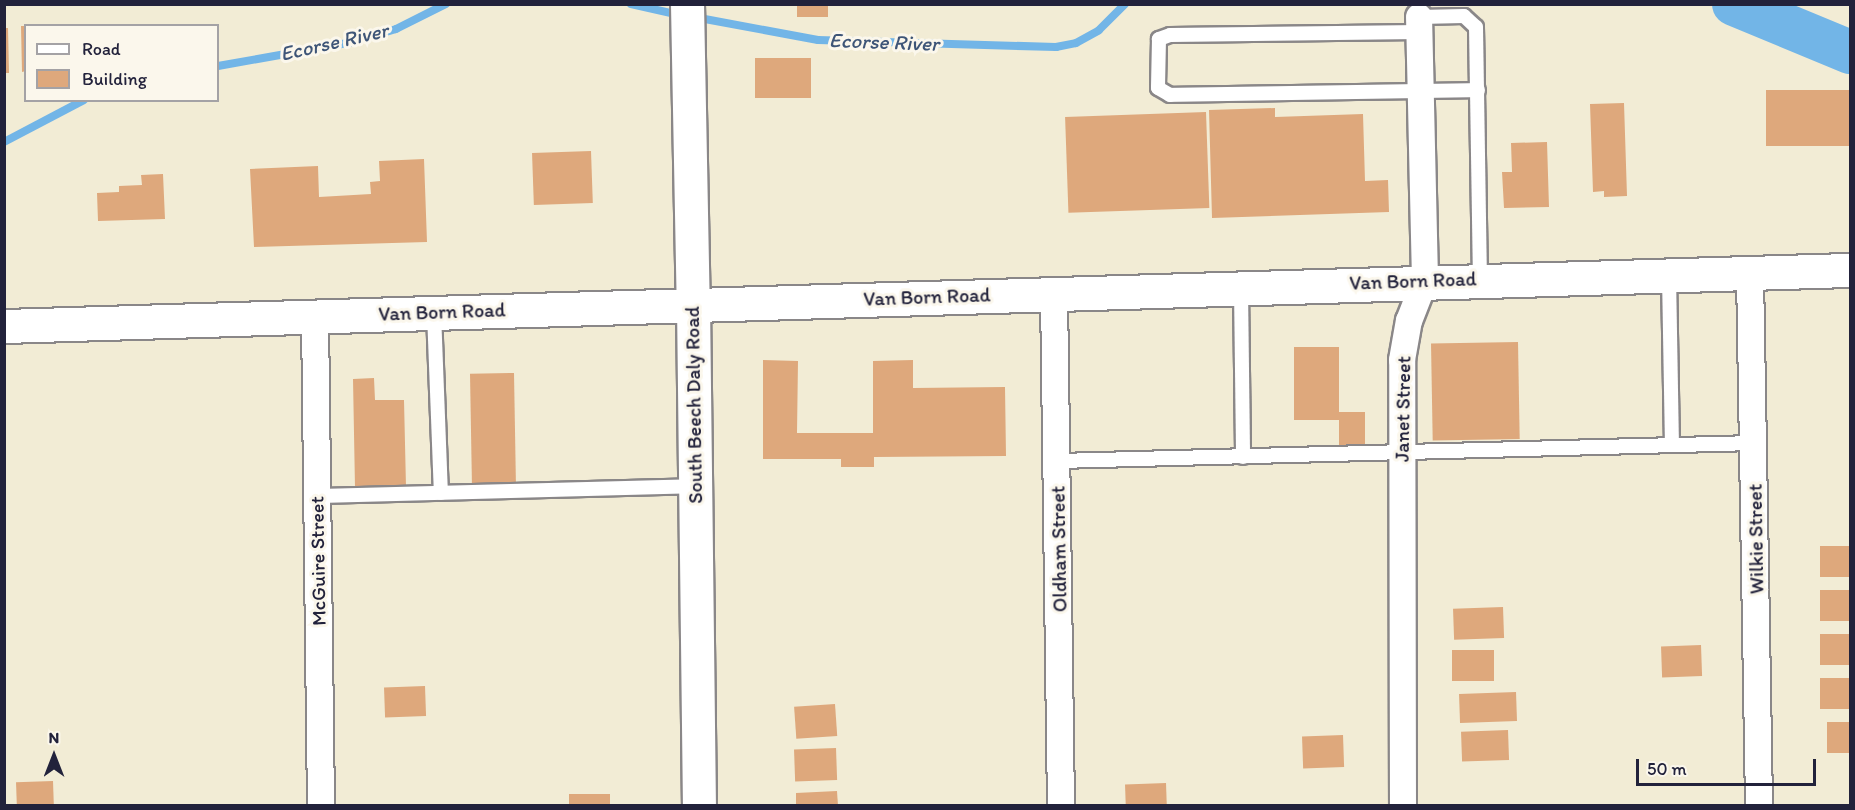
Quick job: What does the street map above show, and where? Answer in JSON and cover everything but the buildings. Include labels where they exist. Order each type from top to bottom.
[{"type":"main road","name":"South Beech Daly Road","points":[[687,4],[699,806]]},
{"type":"main road","name":"Van Born Road","points":[[4,326],[1425,280],[1851,270]]},
{"type":"street","name":"Janet Street","points":[[1403,806],[1402,360],[1409,321],[1425,280],[1420,24]]},
{"type":"street","name":"Wilkie Street","points":[[1750,273],[1755,443],[1759,806]]},
{"type":"street","name":"Oldham Street","points":[[1054,293],[1061,806]]},
{"type":"street","name":"McGuire Street","points":[[315,316],[321,806]]},
{"type":"lane","points":[[1478,90],[1170,95],[1158,88],[1159,39],[1170,35],[1420,24],[1471,19],[1476,27],[1478,90],[1480,279]]},
{"type":"lane","points":[[1669,275],[1672,444]]},
{"type":"lane","points":[[1240,286],[1243,457]]},
{"type":"lane","points":[[434,312],[441,493]]},
{"type":"lane","points":[[1058,461],[1402,454],[1755,443]]},
{"type":"lane","points":[[317,496],[695,486]]},
{"type":"waterway","name":"Ecorse River","points":[[219,66],[353,42],[396,29],[446,4]]},
{"type":"waterway","name":"Ecorse River","points":[[631,4],[679,15]]},
{"type":"waterway","name":"Ecorse River","points":[[694,17],[818,40],[1056,47],[1076,43],[1099,30],[1125,4]]},
{"type":"waterway","name":"Ecorse River","points":[[1734,4],[1850,52]]},
{"type":"waterway","name":"Ecorse River","points":[[4,142],[80,102]]}]
